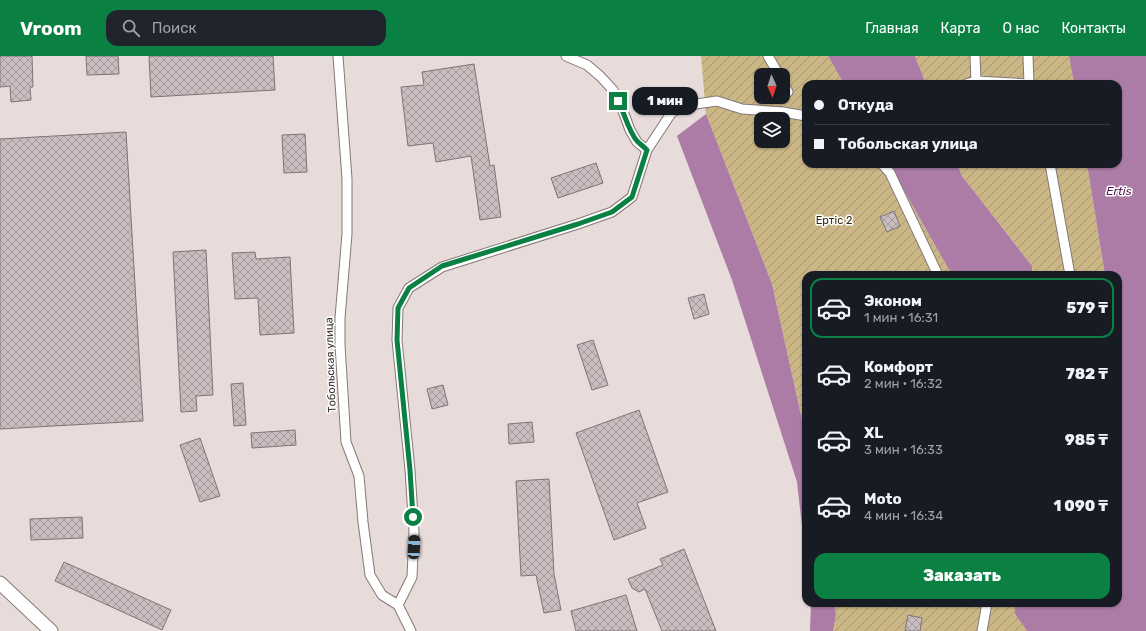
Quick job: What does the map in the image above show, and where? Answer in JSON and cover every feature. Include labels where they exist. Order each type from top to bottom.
[{"type":"main road","points":[[0,583],[51,631]]},
{"type":"street","name":"Тобольская улица","points":[[338,56],[347,179],[347,234],[340,318],[346,442],[359,476],[370,575],[382,595],[398,605],[411,631]]},
{"type":"street","points":[[566,56],[587,65],[613,90],[630,130],[637,142],[647,150]]},
{"type":"street","points":[[768,56],[774,68]]},
{"type":"street","points":[[975,56],[976,80]]},
{"type":"street","points":[[1028,56],[1029,80]]},
{"type":"street","points":[[398,605],[412,577],[414,532],[410,470],[397,340],[398,308],[409,288],[442,266],[612,212],[632,197],[647,150],[672,112],[689,105],[717,101],[742,109],[783,112],[802,115]]},
{"type":"street","points":[[886,168],[890,173],[936,271]]},
{"type":"street","points":[[1051,168],[1069,271]]},
{"type":"street","points":[[982,631],[986,607]]},
{"type":"green space","name":"Ертіс 2","points":[[701,56],[828,56],[842,80],[802,80],[802,168],[891,168],[950,271],[802,271],[802,420],[772,284],[706,114]]},
{"type":"green space","points":[[915,56],[1069,56],[1073,80],[924,80]]},
{"type":"green space","points":[[959,168],[1088,168],[1104,271],[1032,271],[1032,266],[962,176]]},
{"type":"green space","points":[[835,607],[1015,607],[1015,614],[1027,631],[833,631],[836,615]]},
{"type":"water","points":[[828,56],[915,56],[924,80],[842,80]]},
{"type":"water","name":"Ertis","points":[[1069,56],[1146,56],[1146,631],[1027,631],[1015,614],[1015,607],[1122,607],[1122,271],[1104,271],[1088,168],[1122,168],[1122,80],[1073,80]]},
{"type":"water","points":[[706,114],[772,284],[802,420],[802,526],[797,482],[732,280],[677,136]]},
{"type":"water","points":[[891,168],[959,168],[962,176],[1032,266],[1032,271],[950,271]]},
{"type":"water","points":[[811,607],[835,607],[836,615],[833,631],[810,631]]},
{"type":"building","points":[[0,56],[32,56],[33,87],[30,87],[31,100],[11,102],[10,86],[0,87]]},
{"type":"building","points":[[86,56],[118,56],[119,74],[87,75]]},
{"type":"building","points":[[149,56],[273,56],[275,90],[151,97]]},
{"type":"building","points":[[474,64],[490,166],[494,165],[501,217],[480,220],[471,156],[436,162],[433,143],[408,146],[401,87],[424,85],[422,72]]},
{"type":"building","points":[[126,132],[143,421],[0,429],[0,139]]},
{"type":"building","points":[[305,134],[307,172],[284,173],[282,135]]},
{"type":"building","points":[[596,163],[603,183],[558,198],[551,178]]},
{"type":"building","points":[[894,211],[900,226],[887,232],[880,217]]},
{"type":"building","points":[[206,250],[213,395],[196,396],[197,411],[181,412],[173,252]]},
{"type":"building","points":[[255,252],[256,259],[290,257],[294,333],[260,335],[258,298],[235,299],[232,253]]},
{"type":"building","points":[[704,294],[709,314],[694,319],[688,298]]},
{"type":"building","points":[[593,340],[608,385],[592,390],[577,345]]},
{"type":"building","points":[[243,383],[246,425],[234,426],[231,384]]},
{"type":"building","points":[[443,385],[448,405],[432,409],[427,389]]},
{"type":"building","points":[[639,410],[668,492],[637,503],[646,528],[614,540],[576,433]]},
{"type":"building","points":[[532,422],[534,442],[509,444],[508,424]]},
{"type":"building","points":[[295,430],[296,445],[252,448],[251,433]]},
{"type":"building","points":[[200,438],[220,496],[200,502],[180,445]]},
{"type":"building","points":[[549,479],[554,574],[561,610],[544,613],[536,575],[521,576],[516,481]]},
{"type":"building","points":[[82,517],[83,538],[31,540],[30,519]]},
{"type":"building","points":[[684,549],[716,631],[662,631],[645,589],[639,592],[632,588],[628,579],[663,565],[660,559]]},
{"type":"building","points":[[64,562],[171,610],[162,630],[55,581]]},
{"type":"building","points":[[626,595],[637,631],[576,631],[571,611]]},
{"type":"building","points":[[908,615],[922,618],[920,631],[905,631]]},
{"type":"route","points":[[413,517],[410,470],[397,340],[398,308],[409,288],[442,266],[612,212],[632,197],[647,150],[637,142],[630,130],[618,101]]}]
